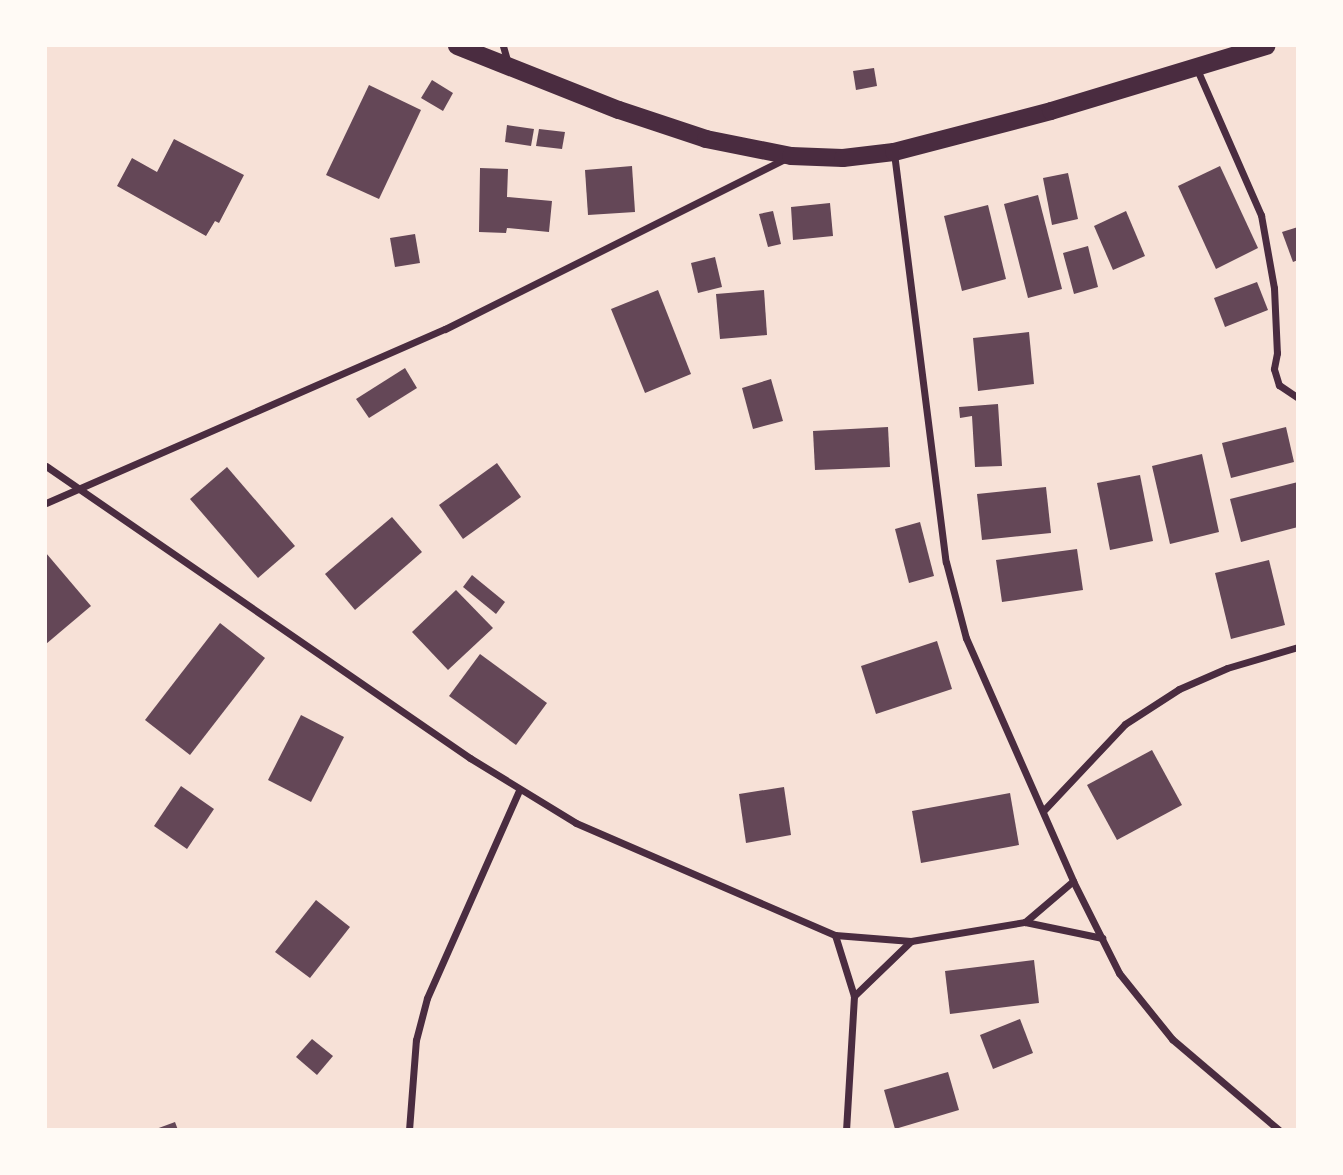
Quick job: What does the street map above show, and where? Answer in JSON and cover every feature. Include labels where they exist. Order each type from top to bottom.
[{"type":"main road","points":[[457,46],[509,68],[706,139],[791,156],[843,158],[894,152],[1051,111],[1266,46]]},
{"type":"street","points":[[503,46],[509,68]]},
{"type":"street","points":[[1196,66],[1261,215],[1274,288],[1277,353],[1274,369],[1279,385],[1297,398]]},
{"type":"street","points":[[894,152],[946,562],[966,638],[1073,881],[1119,973],[1172,1039],[1279,1129]]},
{"type":"street","points":[[46,503],[444,329],[791,156]]},
{"type":"street","points":[[46,466],[519,790],[576,823],[835,934],[911,941],[1025,922],[1102,938]]},
{"type":"street","points":[[1044,810],[1125,724],[1179,689],[1227,668],[1297,647]]},
{"type":"street","points":[[409,1129],[416,1040],[427,998],[519,790]]},
{"type":"street","points":[[1025,922],[1073,881]]},
{"type":"street","points":[[835,934],[854,996],[846,1129]]},
{"type":"street","points":[[854,996],[911,941]]},
{"type":"building","points":[[874,68],[877,86],[856,90],[853,71]]},
{"type":"building","points":[[432,80],[453,93],[443,111],[421,98]]},
{"type":"building","points":[[369,85],[421,110],[379,199],[326,175]]},
{"type":"building","points":[[507,125],[534,129],[531,146],[505,142]]},
{"type":"building","points":[[539,129],[565,132],[562,149],[536,146]]},
{"type":"building","points":[[174,139],[244,175],[219,223],[215,221],[206,236],[117,186],[132,158],[157,172]]},
{"type":"building","points":[[632,166],[635,212],[588,215],[585,170]]},
{"type":"building","points":[[1220,166],[1258,248],[1216,269],[1178,186]]},
{"type":"building","points":[[480,168],[508,169],[507,197],[552,201],[549,232],[507,228],[506,233],[479,232]]},
{"type":"building","points":[[1068,173],[1078,219],[1052,225],[1043,178]]},
{"type":"building","points":[[1038,195],[1062,289],[1028,298],[1004,204]]},
{"type":"building","points":[[830,203],[833,236],[793,240],[791,207]]},
{"type":"building","points":[[988,205],[1006,279],[962,291],[944,216]]},
{"type":"building","points":[[773,211],[781,244],[768,247],[759,214]]},
{"type":"building","points":[[1126,211],[1145,256],[1113,270],[1094,226]]},
{"type":"building","points":[[1298,227],[1298,260],[1293,262],[1282,232]]},
{"type":"building","points":[[415,234],[420,263],[395,267],[390,238]]},
{"type":"building","points":[[1088,246],[1098,287],[1074,294],[1063,253]]},
{"type":"building","points":[[715,257],[722,287],[698,293],[691,263]]},
{"type":"building","points":[[1257,282],[1268,310],[1225,327],[1214,298]]},
{"type":"building","points":[[658,290],[691,374],[645,393],[611,309]]},
{"type":"building","points":[[764,290],[767,335],[720,339],[716,294]]},
{"type":"building","points":[[1029,332],[1034,384],[978,391],[973,338]]},
{"type":"building","points":[[405,368],[417,388],[369,418],[356,399]]},
{"type":"building","points":[[771,379],[783,421],[753,429],[742,388]]},
{"type":"building","points":[[998,404],[1002,466],[975,467],[972,416],[960,418],[959,407]]},
{"type":"building","points":[[888,427],[890,467],[815,470],[813,431]]},
{"type":"building","points":[[1286,427],[1294,462],[1231,478],[1222,443]]},
{"type":"building","points":[[1202,454],[1219,532],[1170,544],[1152,466]]},
{"type":"building","points":[[497,463],[521,497],[463,539],[439,505]]},
{"type":"building","points":[[227,467],[295,546],[258,578],[190,499]]},
{"type":"building","points":[[1140,475],[1153,541],[1110,550],[1097,483]]},
{"type":"building","points":[[1298,482],[1298,527],[1241,542],[1230,499]]},
{"type":"building","points":[[1046,487],[1051,533],[982,540],[977,494]]},
{"type":"building","points":[[392,517],[422,552],[355,610],[325,574]]},
{"type":"building","points":[[920,522],[934,576],[909,583],[895,529]]},
{"type":"building","points":[[1077,549],[1083,590],[1002,602],[996,560]]},
{"type":"building","points":[[46,553],[91,606],[46,644]]},
{"type":"building","points":[[1269,560],[1285,625],[1231,639],[1215,573]]},
{"type":"building","points":[[472,575],[505,602],[496,614],[463,587]]},
{"type":"building","points":[[456,590],[493,628],[448,670],[412,632]]},
{"type":"building","points":[[220,623],[265,658],[190,755],[145,720]]},
{"type":"building","points":[[937,641],[952,689],[876,714],[861,666]]},
{"type":"building","points":[[480,654],[547,703],[516,745],[449,696]]},
{"type":"building","points":[[301,715],[344,737],[311,802],[268,780]]},
{"type":"building","points":[[1152,750],[1182,805],[1117,840],[1087,785]]},
{"type":"building","points":[[181,786],[214,809],[187,849],[154,826]]},
{"type":"building","points":[[784,787],[791,835],[746,843],[739,794]]},
{"type":"building","points":[[1010,793],[1019,845],[921,863],[912,811]]},
{"type":"building","points":[[316,900],[350,927],[310,978],[275,952]]},
{"type":"building","points":[[1034,960],[1039,1003],[950,1014],[945,971]]},
{"type":"building","points":[[1020,1019],[1033,1053],[993,1069],[980,1035]]},
{"type":"building","points":[[312,1039],[333,1056],[317,1075],[296,1057]]},
{"type":"building","points":[[948,1072],[959,1110],[895,1129],[884,1090]]},
{"type":"building","points":[[175,1122],[178,1130],[156,1130],[156,1129]]}]
